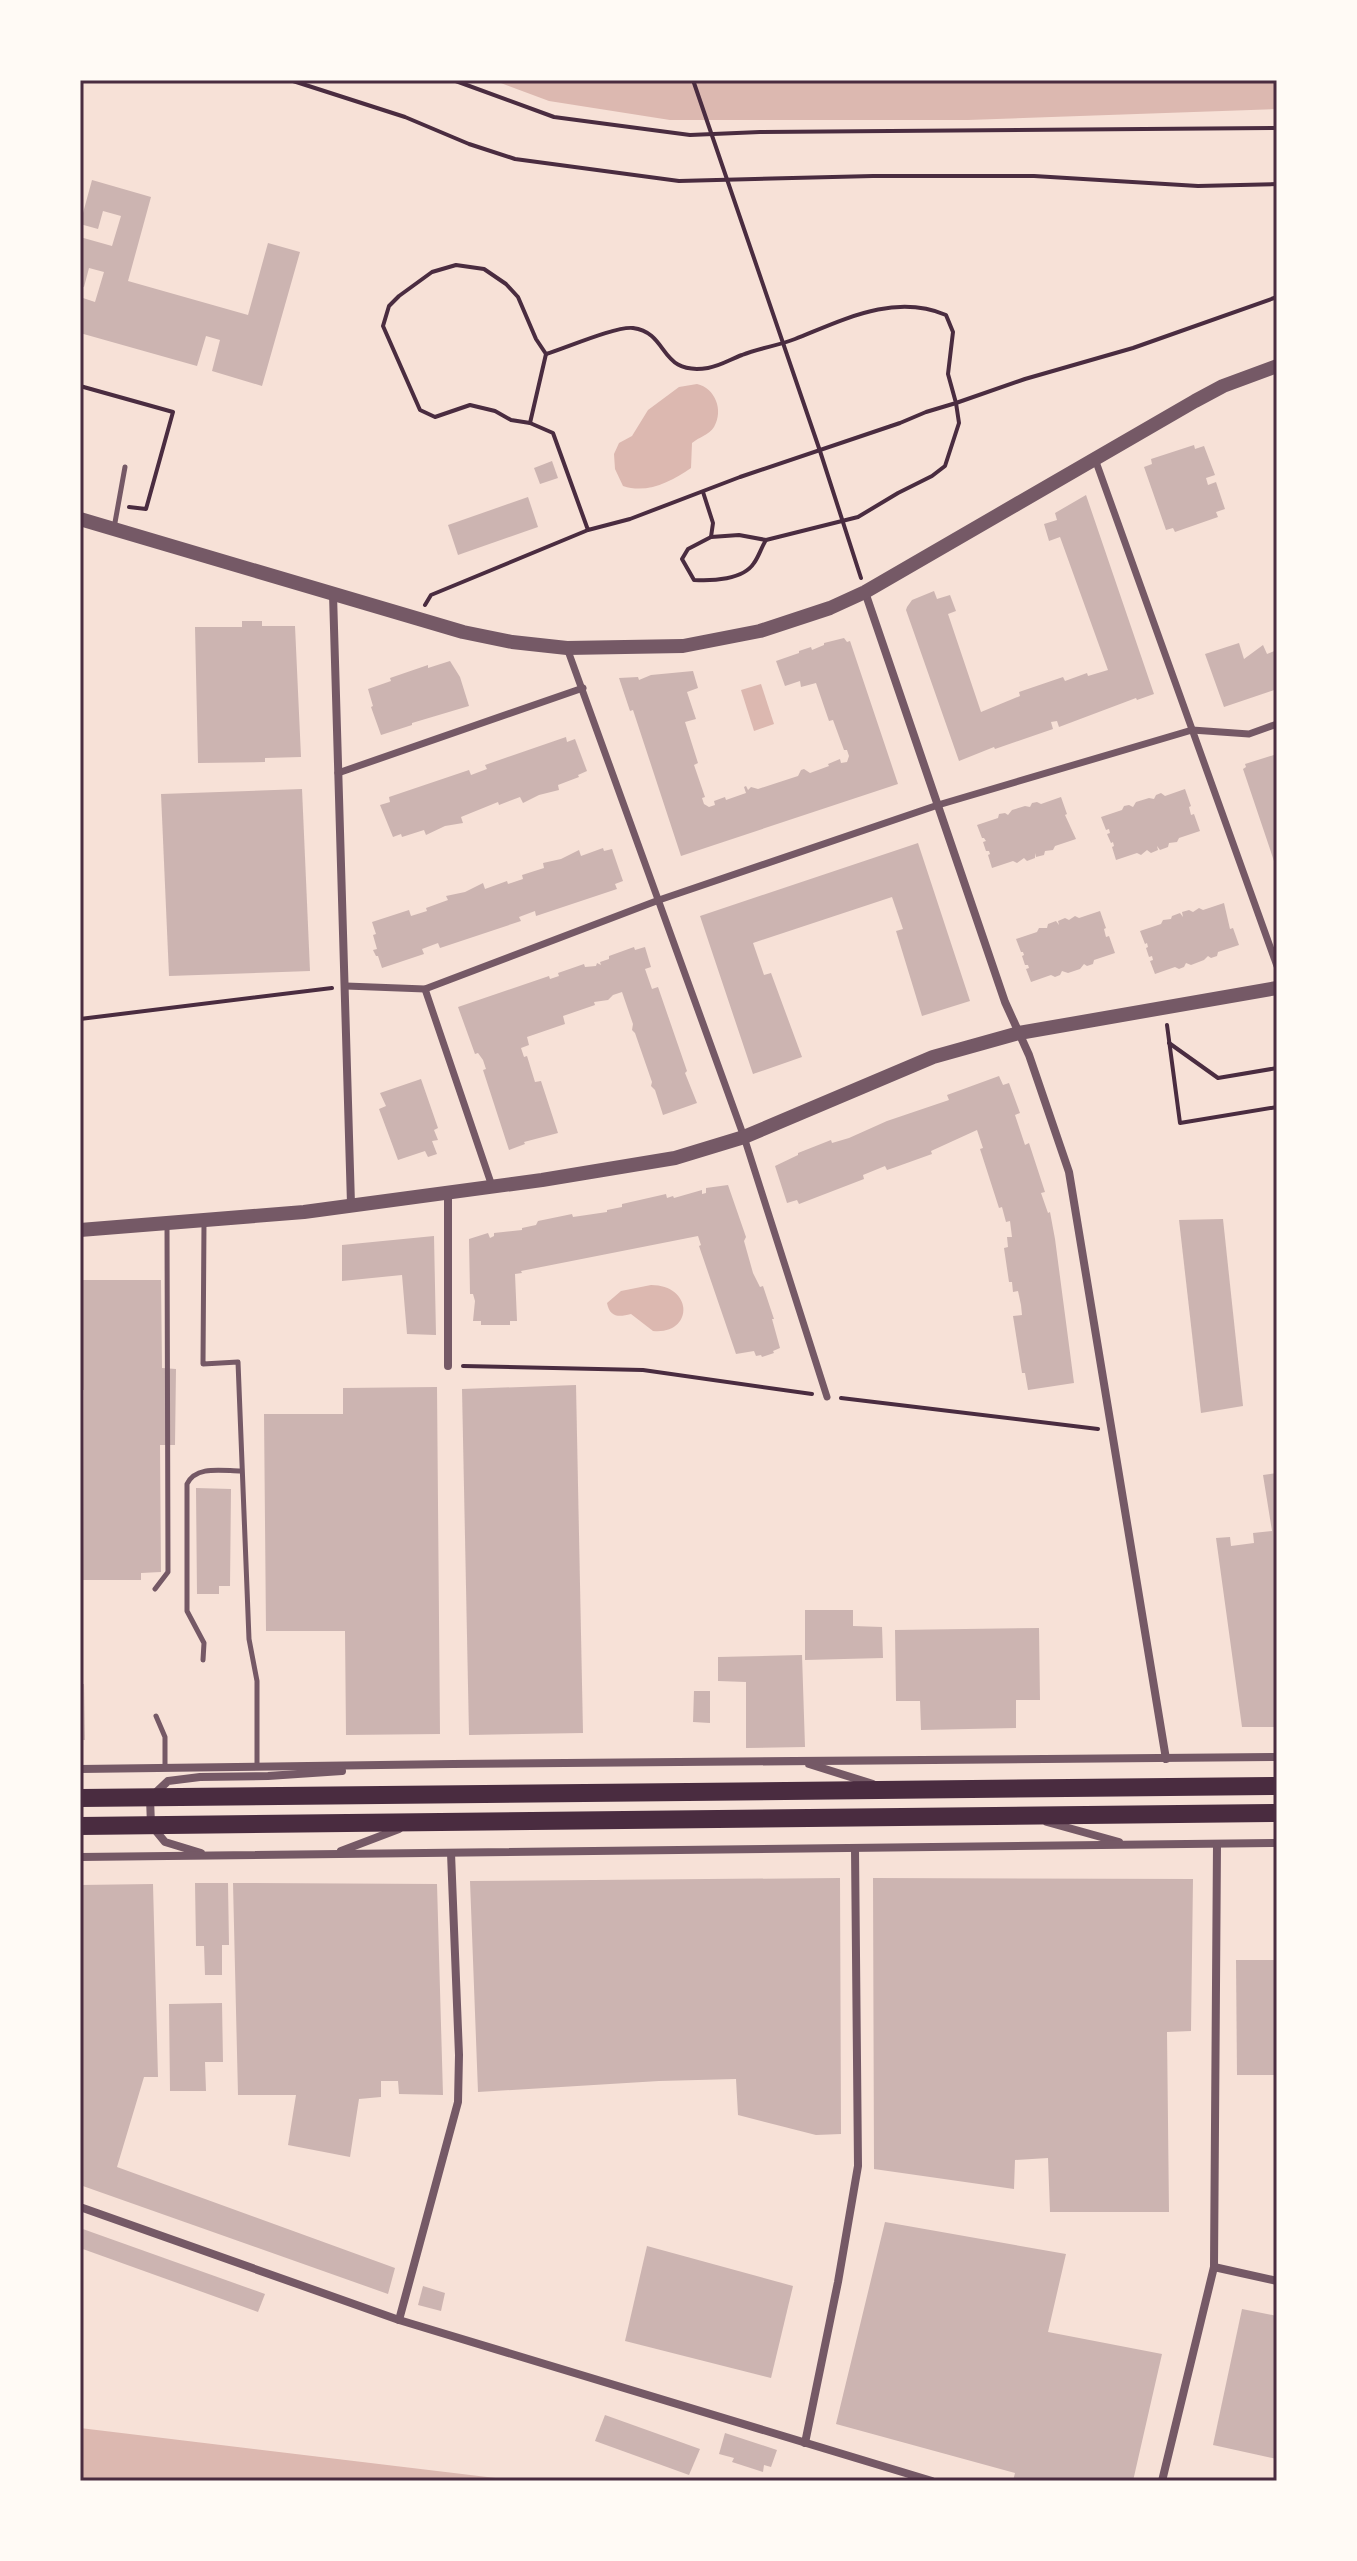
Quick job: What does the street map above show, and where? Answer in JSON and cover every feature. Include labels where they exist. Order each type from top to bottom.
[{"type":"highway","points":[[80,1798],[1277,1786]]},
{"type":"highway","points":[[80,1826],[1277,1813]]},
{"type":"street","points":[[80,519],[463,632],[512,642],[567,648],[683,646],[760,631],[830,608],[865,592],[1223,386],[1277,366]]},
{"type":"street","points":[[1095,458],[1277,966]]},
{"type":"street","points":[[865,592],[1005,1002],[1029,1055],[1069,1172],[1166,1759]]},
{"type":"street","points":[[333,594],[351,1204]]},
{"type":"street","points":[[567,648],[744,1137],[827,1397]]},
{"type":"street","points":[[338,773],[583,688]]},
{"type":"street","points":[[346,986],[425,989],[659,900],[938,805],[1192,730],[1249,734],[1277,724]]},
{"type":"street","points":[[80,1230],[304,1212],[675,1158],[744,1137],[933,1057],[1019,1033],[1277,988]]},
{"type":"street","points":[[425,989],[492,1186]]},
{"type":"street","points":[[448,1192],[448,1366]]},
{"type":"street","points":[[80,1769],[1277,1757]]},
{"type":"street","points":[[800,1762],[892,1790]]},
{"type":"street","points":[[210,1855],[165,1842],[151,1825],[150,1798],[168,1781],[429,1764]]},
{"type":"street","points":[[1023,1815],[1131,1845]]},
{"type":"street","points":[[333,1854],[415,1823]]},
{"type":"street","points":[[80,1857],[1277,1843]]},
{"type":"street","points":[[1162,2481],[1214,2267],[1217,1844]]},
{"type":"street","points":[[805,2443],[858,2166],[855,1849]]},
{"type":"street","points":[[399,2320],[458,2102],[451,1853]]},
{"type":"street","points":[[80,2207],[399,2320],[932,2481]]},
{"type":"street","points":[[1214,2267],[1277,2281]]},
{"type":"lane","points":[[114,529],[125,467]]},
{"type":"lane","points":[[204,1220],[203,1364],[238,1362],[249,1639],[257,1681],[257,1767]]},
{"type":"lane","points":[[155,1589],[168,1572],[167,1223]]},
{"type":"lane","points":[[203,1660],[204,1643],[187,1611],[187,1484],[198,1472],[241,1471]]},
{"type":"lane","points":[[156,1716],[165,1737],[165,1768]]},
{"type":"path","points":[[290,80],[405,117],[515,159],[679,181],[1034,176],[1198,186],[1277,184]]},
{"type":"path","points":[[453,80],[554,117],[690,135],[807,131],[1277,128]]},
{"type":"path","points":[[693,80],[865,592]]},
{"type":"path","points":[[530,423],[546,354],[518,297],[506,284],[484,269],[456,265],[432,272],[389,306],[383,326],[420,410],[435,417],[470,405],[553,433],[588,530]]},
{"type":"path","points":[[418,618],[431,595],[588,530],[630,519],[926,412],[1133,348],[1277,297]]},
{"type":"path","points":[[546,354],[616,329],[633,328],[649,333],[673,363],[692,369],[711,368],[865,311],[894,308],[937,311],[946,315],[953,332],[948,374],[959,423],[945,466],[858,517],[766,540],[739,535],[711,537],[688,549],[682,559],[694,580],[721,579],[742,573],[754,564],[766,540]]},
{"type":"path","points":[[80,386],[173,412],[146,509],[118,505]]},
{"type":"path","points":[[703,492],[713,523],[711,537]]},
{"type":"path","points":[[80,1019],[346,986]]},
{"type":"path","points":[[1165,1007],[1180,1123],[1277,1107]]},
{"type":"path","points":[[1169,1043],[1218,1078],[1277,1068]]},
{"type":"path","points":[[448,1366],[643,1370],[827,1397],[1111,1430]]},
{"type":"path","points":[[1267,2481],[1275,2481]]},
{"type":"shaded area","points":[[493,80],[1277,80],[1277,109],[968,120],[670,120],[549,101]]},
{"type":"shaded area","points":[[697,384],[713,395],[718,414],[712,430],[692,443],[691,468],[650,488],[623,486],[615,469],[614,454],[619,443],[632,436],[648,410],[679,387]]},
{"type":"shaded area","points":[[761,684],[774,724],[754,731],[741,690]]},
{"type":"shaded area","points":[[651,1285],[665,1287],[681,1301],[684,1310],[676,1326],[653,1331],[631,1314],[619,1316],[610,1311],[607,1303],[621,1291]]},
{"type":"shaded area","points":[[80,2428],[520,2481],[80,2481]]},
{"type":"building","points":[[92,180],[151,197],[128,281],[248,315],[268,243],[300,252],[262,386],[212,371],[220,340],[206,336],[197,366],[80,333],[80,297],[95,302],[104,272],[89,268],[84,287],[80,286],[80,237],[112,246],[121,216],[103,211],[98,229],[80,224]]},
{"type":"building","points":[[1194,445],[1195,449],[1204,446],[1215,475],[1206,478],[1208,485],[1216,482],[1225,509],[1216,512],[1218,517],[1175,532],[1173,528],[1166,530],[1144,467],[1152,464],[1151,459]]},
{"type":"building","points":[[552,461],[558,478],[540,484],[534,468]]},
{"type":"building","points":[[1086,495],[1154,694],[1059,727],[1057,721],[1051,722],[1053,729],[959,761],[907,607],[912,600],[934,591],[937,599],[950,595],[956,611],[948,614],[981,712],[1020,696],[1019,692],[1063,677],[1065,681],[1108,670],[1060,537],[1049,541],[1044,524],[1057,520],[1055,513]]},
{"type":"building","points":[[528,497],[538,527],[458,555],[448,525]]},
{"type":"building","points":[[242,621],[262,621],[262,626],[295,626],[301,757],[265,758],[265,762],[198,763],[195,627],[242,627]]},
{"type":"building","points":[[844,638],[850,641],[898,784],[681,856],[633,710],[630,711],[619,678],[638,677],[639,680],[651,675],[693,671],[698,688],[687,692],[696,719],[685,722],[698,763],[694,765],[705,797],[702,798],[709,807],[715,805],[714,801],[746,793],[746,786],[748,790],[751,787],[758,789],[798,776],[804,769],[810,773],[840,759],[841,763],[847,762],[847,750],[844,750],[833,720],[829,721],[816,683],[801,687],[800,681],[785,686],[776,661]]},
{"type":"building","points":[[1239,643],[1244,659],[1263,645],[1267,654],[1277,650],[1277,689],[1224,707],[1205,654]]},
{"type":"building","points":[[450,661],[460,677],[469,706],[381,735],[368,689],[428,665],[428,668]]},
{"type":"building","points":[[566,737],[567,742],[575,739],[587,771],[558,785],[559,790],[523,803],[520,797],[499,805],[498,802],[461,817],[463,823],[445,826],[426,835],[424,830],[393,837],[380,805],[390,802],[389,797],[469,770],[471,775],[487,769],[485,765]]},
{"type":"building","points":[[1277,754],[1276,867],[1243,769],[1245,764]]},
{"type":"building","points":[[302,789],[310,971],[169,976],[161,794]]},
{"type":"building","points":[[1185,789],[1191,815],[1194,814],[1200,831],[1179,838],[1160,850],[1157,846],[1158,850],[1151,853],[1147,850],[1141,855],[1137,853],[1116,860],[1113,842],[1107,834],[1110,833],[1109,829],[1106,830],[1101,817],[1122,810],[1124,806],[1133,807],[1136,802],[1154,799],[1161,793],[1165,796]]},
{"type":"building","points":[[1061,797],[1076,839],[1045,851],[1044,855],[1036,857],[1035,853],[1035,858],[1027,861],[1024,858],[1017,863],[1013,861],[992,868],[989,851],[986,851],[983,842],[986,841],[977,825],[998,818],[999,814],[1008,815],[1012,810],[1030,807],[1032,803],[1041,804]]},
{"type":"building","points":[[918,843],[970,1001],[922,1016],[896,931],[903,929],[892,897],[753,943],[764,975],[771,973],[802,1057],[753,1074],[700,916]]},
{"type":"building","points":[[603,848],[604,851],[612,849],[623,881],[615,884],[617,889],[536,916],[535,911],[519,917],[521,921],[440,948],[438,943],[422,949],[424,954],[382,968],[373,950],[377,949],[372,922],[409,910],[411,916],[427,911],[426,908],[448,900],[446,896],[465,892],[483,883],[485,889],[507,881],[508,884],[523,879],[522,875],[544,868],[543,863],[579,850],[581,856]]},
{"type":"building","points":[[1224,903],[1230,929],[1233,928],[1239,945],[1191,965],[1186,963],[1179,969],[1175,967],[1155,974],[1150,961],[1153,960],[1152,956],[1149,957],[1147,943],[1140,931],[1180,913],[1183,917],[1182,912],[1203,910]]},
{"type":"building","points":[[1100,911],[1106,937],[1109,936],[1115,953],[1094,960],[1093,964],[1084,964],[1080,969],[1068,973],[1062,971],[1055,977],[1051,975],[1031,982],[1026,969],[1028,965],[1025,965],[1016,939],[1037,932],[1039,928],[1047,928],[1048,924],[1056,921],[1059,925],[1058,921],[1065,918],[1079,918]]},
{"type":"building","points":[[634,947],[635,950],[645,947],[651,967],[645,969],[652,989],[658,987],[697,1103],[663,1115],[632,1030],[633,1024],[622,992],[563,1016],[565,1024],[527,1037],[529,1045],[521,1048],[524,1057],[527,1056],[535,1082],[541,1081],[558,1133],[524,1142],[509,1150],[483,1070],[486,1069],[483,1060],[478,1053],[475,1054],[458,1007],[549,976],[550,979],[559,976],[558,973],[584,964],[585,967],[596,966],[597,963],[601,965],[600,962],[609,959],[609,956]]},
{"type":"building","points":[[999,1076],[1003,1085],[1009,1083],[1020,1113],[1015,1115],[1025,1145],[1029,1143],[1045,1192],[1041,1193],[1050,1212],[1074,1383],[1028,1390],[1025,1373],[1022,1373],[1013,1316],[1022,1315],[1021,1305],[1018,1291],[1013,1292],[1012,1282],[1009,1282],[1004,1248],[1008,1247],[1007,1237],[1012,1237],[1010,1221],[1006,1222],[1002,1207],[999,1208],[977,1130],[931,1151],[932,1154],[887,1170],[885,1166],[863,1175],[864,1179],[799,1204],[797,1200],[787,1203],[775,1166],[831,1140],[832,1143],[849,1138],[949,1100],[947,1095]]},
{"type":"building","points":[[421,1079],[438,1128],[434,1130],[438,1140],[432,1141],[437,1154],[428,1157],[425,1151],[398,1160],[379,1109],[386,1106],[380,1093]]},
{"type":"building","points":[[728,1185],[746,1237],[744,1241],[753,1273],[760,1287],[763,1286],[774,1319],[780,1348],[774,1353],[762,1357],[756,1356],[754,1351],[736,1354],[698,1236],[521,1271],[515,1274],[517,1321],[510,1321],[510,1325],[481,1325],[481,1321],[473,1321],[475,1301],[473,1294],[470,1294],[469,1239],[488,1233],[490,1238],[494,1233],[522,1230],[536,1225],[538,1221],[572,1214],[573,1217],[607,1212],[622,1207],[622,1204],[666,1194],[667,1198],[674,1198],[702,1190],[702,1194],[706,1193],[706,1188]]},
{"type":"building","points":[[1223,1219],[1243,1406],[1201,1413],[1179,1220]]},
{"type":"building","points":[[434,1236],[436,1335],[407,1334],[402,1275],[342,1281],[342,1245]]},
{"type":"building","points":[[80,1280],[161,1280],[162,1368],[176,1369],[175,1445],[160,1445],[161,1572],[141,1573],[141,1580],[83,1580],[84,1390],[80,1390]]},
{"type":"building","points":[[576,1385],[583,1733],[469,1735],[462,1389]]},
{"type":"building","points":[[437,1387],[440,1734],[346,1735],[345,1631],[266,1631],[264,1414],[343,1414],[343,1388]]},
{"type":"building","points":[[1277,1473],[1277,1727],[1242,1727],[1216,1538],[1230,1537],[1231,1546],[1254,1543],[1253,1533],[1272,1531],[1263,1475]]},
{"type":"building","points":[[196,1488],[231,1489],[230,1586],[219,1586],[219,1594],[197,1594]]},
{"type":"building","points":[[805,1610],[853,1610],[853,1626],[882,1627],[883,1658],[805,1660]]},
{"type":"building","points":[[1039,1628],[1040,1700],[1016,1700],[1016,1728],[921,1730],[920,1701],[896,1701],[895,1630]]},
{"type":"building","points":[[802,1655],[805,1747],[746,1748],[746,1682],[718,1681],[718,1657]]},
{"type":"building","points":[[80,1684],[84,1684],[85,1740],[80,1740]]},
{"type":"building","points":[[694,1691],[710,1691],[710,1723],[693,1722]]},
{"type":"building","points":[[840,1878],[841,2134],[816,2135],[738,2115],[736,2079],[478,2092],[470,1881]]},
{"type":"building","points":[[873,1878],[1193,1879],[1191,2031],[1167,2032],[1169,2212],[1050,2212],[1048,2158],[1015,2160],[1014,2189],[874,2169]]},
{"type":"building","points":[[195,1883],[228,1883],[229,1945],[222,1945],[222,1975],[205,1975],[204,1946],[196,1946]]},
{"type":"building","points":[[233,1883],[437,1884],[443,2095],[399,2094],[398,2081],[381,2081],[381,2097],[359,2099],[350,2157],[288,2145],[296,2095],[238,2095]]},
{"type":"building","points":[[153,1884],[158,2077],[144,2077],[117,2167],[395,2268],[388,2294],[80,2185],[80,1885]]},
{"type":"building","points":[[1236,1960],[1277,1960],[1277,2075],[1237,2075]]},
{"type":"building","points":[[222,2003],[223,2062],[205,2062],[206,2091],[170,2091],[169,2004]]},
{"type":"building","points":[[885,2222],[1066,2254],[1048,2332],[1162,2354],[1133,2481],[1013,2481],[1015,2473],[836,2424]]},
{"type":"building","points":[[80,2228],[265,2294],[258,2312],[80,2248]]},
{"type":"building","points":[[647,2246],[793,2286],[771,2378],[625,2341]]},
{"type":"building","points":[[423,2286],[445,2293],[441,2311],[418,2305]]},
{"type":"building","points":[[1242,2309],[1277,2316],[1277,2459],[1213,2445]]},
{"type":"building","points":[[605,2415],[700,2449],[689,2475],[595,2441]]},
{"type":"building","points":[[725,2433],[777,2450],[771,2467],[764,2465],[763,2472],[732,2462],[734,2458],[719,2454]]}]
